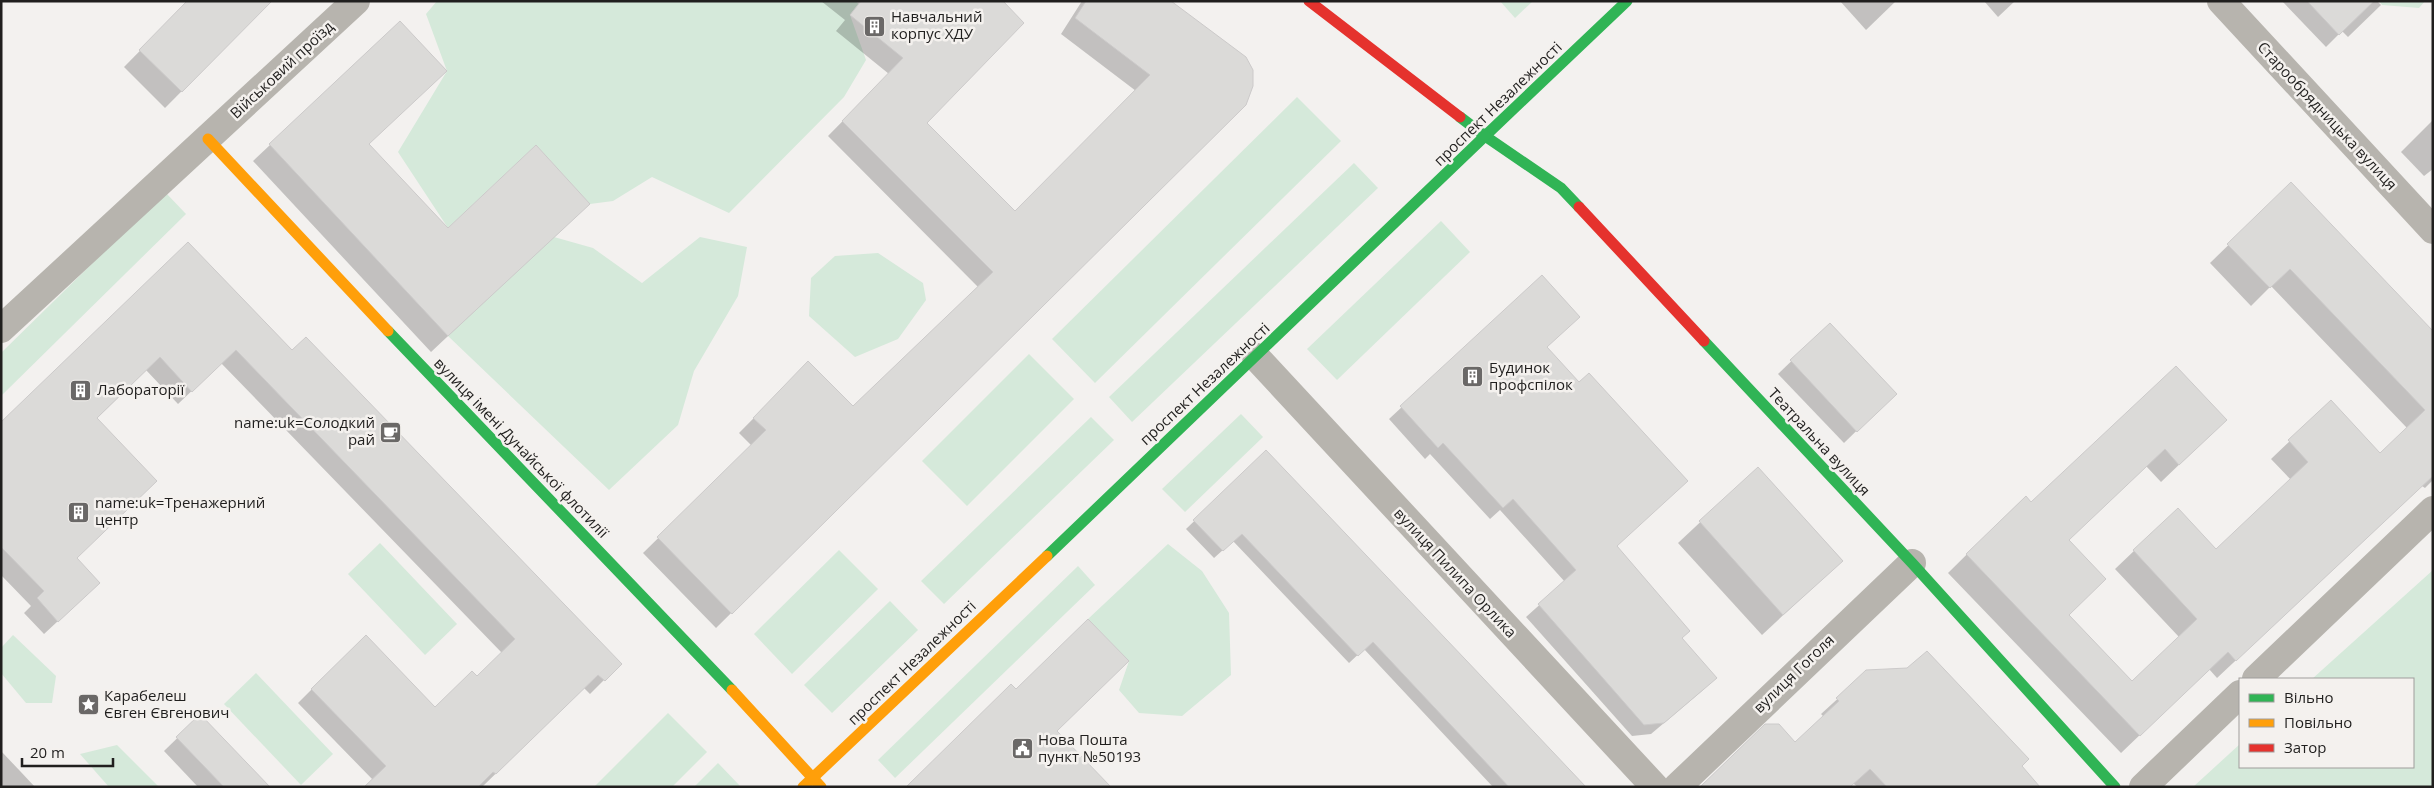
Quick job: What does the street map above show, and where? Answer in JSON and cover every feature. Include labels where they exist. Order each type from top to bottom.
[{"type":"street","name":"Військовий проїзд","points":[[1,330],[356,1]]},
{"type":"street","name":"Театральна вулиця","points":[[1309,1],[1485,136],[1561,188],[1912,562],[2115,787]]},
{"type":"street","name":"проспект Незалежності","points":[[802,787],[1256,357],[1627,1]]},
{"type":"street","name":"Старообрядницька вулиця","points":[[2221,1],[2433,230]]},
{"type":"street","name":"вулиця імені Дунайської флотилії","points":[[208,139],[331,272],[740,697],[821,787]]},
{"type":"street","name":"вулиця Пилипа Орлика","points":[[1256,357],[1655,787]]},
{"type":"street","points":[[2257,678],[2433,510]]},
{"type":"street","name":"вулиця Гоголя","points":[[1677,787],[1912,562]]},
{"type":"street","points":[[2143,787],[2239,695]]},
{"type":"green space","points":[[437,1],[855,1],[859,4],[850,15],[866,60],[844,97],[729,213],[652,177],[613,201],[590,204],[536,145],[448,228],[398,152],[447,71],[426,14]]},
{"type":"green space","points":[[1500,1],[1533,1],[1515,18]]},
{"type":"green space","points":[[2379,1],[2425,1],[2419,8],[2382,5]]},
{"type":"green space","points":[[1297,97],[1341,141],[1095,383],[1052,339]]},
{"type":"green space","points":[[1354,163],[1378,188],[1132,422],[1109,397]]},
{"type":"green space","points":[[165,192],[186,214],[1,396],[1,353]]},
{"type":"green space","points":[[1441,221],[1470,252],[1337,380],[1307,349]]},
{"type":"green space","points":[[554,237],[593,248],[642,283],[700,237],[747,247],[738,296],[694,371],[678,425],[609,490],[448,336]]},
{"type":"green space","points":[[878,253],[923,283],[926,300],[898,339],[855,357],[809,316],[811,278],[835,256]]},
{"type":"green space","points":[[1029,354],[1074,399],[967,506],[922,461]]},
{"type":"green space","points":[[1241,414],[1263,437],[1185,512],[1162,489]]},
{"type":"green space","points":[[1091,417],[1114,440],[944,604],[921,581]]},
{"type":"green space","points":[[380,543],[457,624],[425,655],[348,574]]},
{"type":"green space","points":[[1168,544],[1202,571],[1229,613],[1231,675],[1182,716],[1139,713],[1119,690],[1129,661],[1088,619]]},
{"type":"green space","points":[[839,550],[878,589],[792,674],[754,634]]},
{"type":"green space","points":[[1078,566],[1095,585],[895,778],[878,760]]},
{"type":"green space","points":[[2433,570],[2433,787],[2193,787],[2239,745],[2239,768],[2414,768],[2414,678],[2313,678]]},
{"type":"green space","points":[[890,601],[918,630],[832,713],[804,685]]},
{"type":"green space","points":[[13,635],[56,676],[52,703],[26,703],[1,673],[1,648]]},
{"type":"green space","points":[[256,673],[333,754],[301,785],[224,704]]},
{"type":"green space","points":[[668,713],[707,752],[672,787],[594,787]]},
{"type":"green space","points":[[117,745],[159,787],[109,787],[80,754]]},
{"type":"green space","points":[[718,763],[741,787],[694,787]]},
{"type":"building","points":[[187,1],[272,1],[182,92],[139,50]]},
{"type":"building","points":[[861,1],[1003,1],[1024,23],[927,123],[1015,211],[1150,75],[1075,18],[1086,1],[1171,1],[1246,57],[1253,70],[1253,86],[1246,105],[732,614],[657,537],[766,430],[753,418],[808,361],[853,406],[993,272],[842,121],[903,58],[850,15]]},
{"type":"building","points":[[2307,1],[2374,1],[2339,35]]},
{"type":"building","points":[[400,21],[447,71],[369,144],[448,228],[536,145],[590,204],[448,336],[269,144]]},
{"type":"building","points":[[2291,182],[2433,331],[2433,476],[2236,661],[2228,652],[2140,736],[1966,554],[2026,496],[2031,502],[2176,366],[2227,420],[2179,465],[2165,449],[2069,540],[2106,579],[2069,615],[2132,681],[2197,619],[2133,550],[2178,508],[2216,549],[2308,462],[2288,440],[2331,400],[2380,453],[2425,410],[2290,269],[2270,288],[2227,244]]},
{"type":"building","points":[[188,242],[292,350],[306,337],[622,664],[605,681],[598,675],[496,774],[493,772],[478,787],[364,787],[386,766],[311,689],[366,635],[435,707],[472,671],[477,676],[515,639],[236,350],[192,392],[160,357],[97,418],[157,481],[77,558],[100,583],[58,622],[37,598],[44,591],[1,547],[1,422]]},
{"type":"building","points":[[1542,275],[1580,317],[1547,347],[1579,382],[1589,373],[1688,481],[1617,546],[1690,631],[1682,638],[1717,678],[1664,723],[1644,725],[1538,604],[1576,570],[1513,499],[1503,508],[1443,443],[1438,448],[1400,406]]},
{"type":"building","points":[[1830,323],[1897,394],[1857,432],[1790,360]]},
{"type":"building","points":[[1266,450],[1586,787],[1509,787],[1373,642],[1358,656],[1242,534],[1223,551],[1193,520]]},
{"type":"building","points":[[1758,467],[1843,561],[1783,615],[1699,521]]},
{"type":"building","points":[[1088,619],[1129,661],[1057,731],[1111,787],[906,787],[1011,684],[1016,689]]},
{"type":"building","points":[[1927,651],[2029,759],[2022,766],[2040,787],[1887,787],[1870,769],[1850,787],[1700,787],[1765,724],[1779,724],[1795,742],[1839,701],[1836,698],[1866,670],[1907,668]]},
{"type":"building","points":[[200,714],[270,787],[224,787],[176,737]]},
{"type":"traffic: fast","points":[[1579,207],[1561,188],[1485,136],[1627,1]]},
{"type":"traffic: fast","points":[[1047,556],[1485,136],[1460,117]]},
{"type":"traffic: fast","points":[[388,331],[732,690]]},
{"type":"traffic: fast","points":[[1704,341],[1912,563],[2115,787]]},
{"type":"traffic: slow","points":[[208,139],[388,331]]},
{"type":"traffic: slow","points":[[803,787],[1047,556]]},
{"type":"traffic: slow","points":[[732,690],[821,787]]},
{"type":"traffic: jam","points":[[1309,1],[1460,117]]},
{"type":"traffic: jam","points":[[1579,207],[1704,341]]},
{"type":"place","name":"Навчальний корпус ХДУ","points":[[875,26]]},
{"type":"place","name":"Будинок профспілок","points":[[1473,377]]},
{"type":"place","name":"Лабораторії","points":[[81,390]]},
{"type":"place","name":"name:uk=Солодкий рай","points":[[391,432]]},
{"type":"place","name":"name:uk=Тренажерний центр","points":[[79,512]]},
{"type":"place","name":"Карабелеш Євген Євгенович","points":[[88,705]]},
{"type":"place","name":"Нова Пошта пункт №50193","points":[[1022,749]]}]
